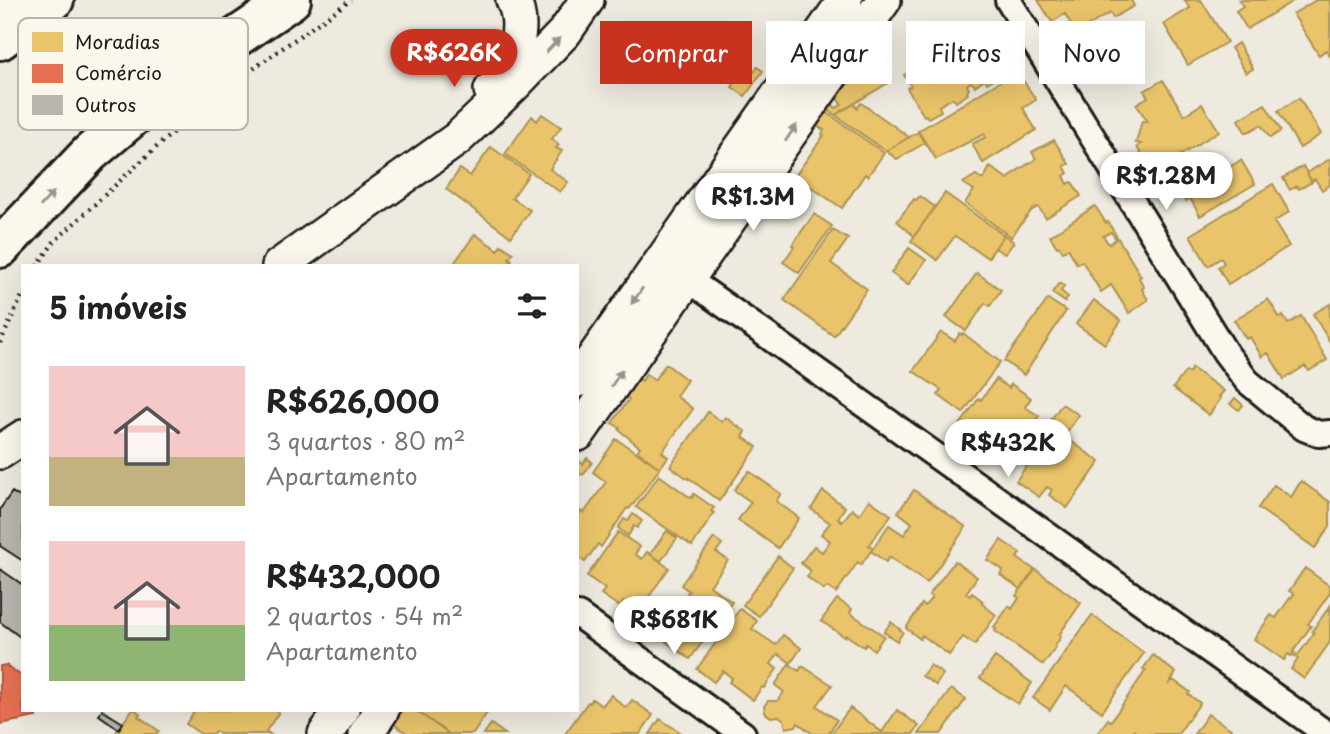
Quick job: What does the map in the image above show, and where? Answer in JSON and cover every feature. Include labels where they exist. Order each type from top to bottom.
[{"type":"main road","points":[[0,16],[26,0]]},
{"type":"main road","points":[[30,18],[54,0]]},
{"type":"main road","points":[[248,29],[291,0]]},
{"type":"main road","points":[[0,40],[18,27]]},
{"type":"main road","points":[[0,248],[90,153],[116,130]]},
{"type":"street","points":[[412,172],[500,80],[515,52],[520,28],[513,0]]},
{"type":"street","points":[[282,264],[457,139],[565,32],[587,0]]},
{"type":"street","points":[[579,432],[675,270],[845,0]]},
{"type":"street","points":[[579,379],[675,270],[884,0]]},
{"type":"street","points":[[1008,0],[1225,352],[1247,381],[1304,428],[1319,434],[1330,433]]},
{"type":"street","points":[[675,270],[1327,734]]},
{"type":"street","points":[[0,452],[21,438]]},
{"type":"street","points":[[579,616],[743,734]]},
{"type":"street","points":[[325,734],[341,712]]},
{"type":"street","points":[[366,734],[381,712]]},
{"type":"path","points":[[248,73],[351,0]]},
{"type":"path","points":[[38,264],[54,242],[177,130]]},
{"type":"path","points":[[0,343],[21,298]]},
{"type":"building: Moradias","points":[[1038,0],[1131,0],[1134,6],[1113,18],[1110,13],[1096,21],[1069,21],[1065,14],[1051,21]]},
{"type":"building: Moradias","points":[[1184,0],[1201,0],[1227,42],[1188,65],[1164,24],[1190,8]]},
{"type":"building: Moradias","points":[[1239,0],[1293,1],[1247,29],[1236,11],[1243,6]]},
{"type":"building: Moradias","points":[[1316,0],[1330,0],[1330,56],[1326,50],[1319,55],[1293,14]]},
{"type":"building: Moradias","points":[[1238,43],[1253,69],[1246,73],[1231,48]]},
{"type":"building: Moradias","points":[[757,67],[763,71],[745,96],[732,87],[734,84],[752,84],[752,71],[754,72]]},
{"type":"building: Moradias","points":[[1163,80],[1184,115],[1202,104],[1219,131],[1160,168],[1152,155],[1145,160],[1137,147],[1141,144],[1136,143],[1142,121],[1148,122],[1136,104],[1148,97],[1144,91]]},
{"type":"building: Moradias","points":[[1025,83],[1036,100],[1023,108],[1036,130],[983,163],[972,144],[986,137],[984,134],[936,159],[918,131],[996,84]]},
{"type":"building: Moradias","points":[[847,84],[886,84],[835,115],[826,109],[830,103],[836,108],[842,105],[837,99]]},
{"type":"building: Moradias","points":[[910,84],[968,84],[969,89],[968,94],[956,102],[953,98],[939,106],[941,111],[928,118],[924,116],[907,88],[911,86]]},
{"type":"building: Moradias","points":[[1299,98],[1321,134],[1300,148],[1278,111]]},
{"type":"building: Moradias","points":[[861,103],[909,137],[886,151],[835,115],[854,104],[857,108]]},
{"type":"building: Moradias","points":[[1265,104],[1281,131],[1270,138],[1261,125],[1246,133],[1238,120]]},
{"type":"building: Moradias","points":[[826,112],[884,153],[868,176],[865,174],[842,208],[795,176],[824,135],[824,130],[816,126]]},
{"type":"building: Moradias","points":[[542,114],[561,127],[552,139],[559,145],[556,148],[562,151],[550,169],[568,182],[560,192],[505,154],[532,116],[537,121]]},
{"type":"building: Moradias","points":[[918,132],[925,143],[897,159],[886,151]]},
{"type":"building: Moradias","points":[[1054,140],[1069,164],[1064,166],[1068,173],[1064,176],[1068,184],[1072,182],[1081,196],[1046,218],[1038,207],[1032,210],[1011,237],[965,203],[974,190],[963,183],[976,175],[984,178],[990,167],[1008,179],[1036,159],[1032,152]]},
{"type":"building: Moradias","points":[[491,147],[529,174],[512,198],[530,210],[511,237],[446,189],[460,169],[470,176]]},
{"type":"building: Moradias","points":[[1330,159],[1330,185],[1322,190],[1315,179],[1311,181],[1307,173]]},
{"type":"building: Moradias","points":[[1205,160],[1215,176],[1241,160],[1255,184],[1200,216],[1190,198],[1186,201],[1174,179]]},
{"type":"building: Moradias","points":[[1303,166],[1312,182],[1299,189],[1297,186],[1290,190],[1283,178]]},
{"type":"building: Moradias","points":[[1273,184],[1289,212],[1274,222],[1289,246],[1228,284],[1218,267],[1224,263],[1221,258],[1208,266],[1190,235]]},
{"type":"building: Moradias","points":[[945,193],[1004,235],[988,258],[955,236],[937,260],[911,241]]},
{"type":"building: Moradias","points":[[920,196],[935,207],[914,236],[897,221],[914,199]]},
{"type":"building: Moradias","points":[[1095,206],[1141,276],[1139,278],[1144,287],[1142,289],[1148,300],[1129,313],[1111,285],[1101,292],[1082,261],[1077,264],[1068,248],[1063,252],[1050,236]],"holes":[[[1111,232],[1116,239],[1109,244],[1103,236]]]},
{"type":"building: Moradias","points":[[814,214],[832,226],[799,273],[783,262]]},
{"type":"building: Moradias","points":[[833,230],[848,239],[831,263],[867,289],[834,336],[784,300]]},
{"type":"building: Moradias","points":[[475,234],[498,250],[501,245],[513,253],[509,264],[455,262]]},
{"type":"building: Moradias","points":[[1004,235],[1014,242],[1005,254],[995,248]]},
{"type":"building: Moradias","points":[[909,248],[926,260],[908,285],[891,273]]},
{"type":"building: Moradias","points":[[977,273],[1001,290],[990,306],[985,303],[966,331],[946,317]]},
{"type":"building: Moradias","points":[[1059,283],[1064,286],[1061,291],[1068,297],[1065,302],[1052,293]]},
{"type":"building: Moradias","points":[[1048,299],[1066,311],[1024,375],[1004,361]]},
{"type":"building: Moradias","points":[[1268,299],[1280,318],[1283,316],[1288,324],[1301,316],[1327,360],[1309,371],[1305,366],[1284,379],[1268,353],[1262,357],[1250,337],[1246,339],[1234,320]]},
{"type":"building: Moradias","points":[[1094,300],[1121,321],[1105,344],[1076,324]]},
{"type":"building: Moradias","points":[[1330,304],[1330,342],[1313,314]]},
{"type":"building: Moradias","points":[[941,332],[955,341],[960,333],[963,333],[1000,362],[963,413],[938,395],[941,390],[913,371]]},
{"type":"building: Moradias","points":[[666,364],[687,380],[676,396],[693,409],[662,452],[668,457],[660,468],[637,451],[640,447],[612,423],[629,399],[624,396],[638,378],[642,381],[646,374],[654,380]]},
{"type":"building: Moradias","points":[[1192,368],[1224,391],[1209,415],[1173,388],[1186,371],[1189,373]]},
{"type":"building: Moradias","points":[[996,379],[1009,388],[1011,384],[1031,398],[1025,407],[1039,416],[1008,459],[982,440],[991,427],[987,423],[977,437],[960,425]]},
{"type":"building: Moradias","points":[[1235,398],[1243,405],[1239,410],[1230,404]]},
{"type":"building: Moradias","points":[[1062,404],[1079,415],[1064,436],[1100,462],[1067,508],[1049,495],[1052,490],[1047,487],[1039,497],[1016,481],[1036,452],[1031,448]]},
{"type":"building: Moradias","points":[[708,412],[722,422],[725,417],[746,432],[743,437],[757,447],[719,501],[670,466]]},
{"type":"building: Moradias","points":[[616,439],[660,468],[636,501],[627,508],[601,547],[598,544],[585,562],[579,558],[579,514],[581,511],[584,513],[606,482],[593,472]]},
{"type":"building: Moradias","points":[[587,458],[592,462],[584,474],[579,475],[579,461],[583,464]]},
{"type":"building: Moradias","points":[[749,471],[781,494],[776,501],[799,518],[778,548],[738,520],[751,502],[734,490]]},
{"type":"building: Moradias","points":[[659,475],[688,496],[692,498],[694,494],[714,508],[711,511],[714,513],[692,546],[636,507]]},
{"type":"building: Moradias","points":[[1301,481],[1330,502],[1330,526],[1315,548],[1258,508],[1274,485],[1291,497]]},
{"type":"building: Moradias","points":[[914,490],[966,527],[927,583],[889,557],[886,562],[871,551],[889,525],[904,535],[912,523],[898,512]]},
{"type":"building: Moradias","points":[[823,491],[845,507],[838,518],[842,522],[852,509],[859,515],[869,500],[891,515],[869,545],[873,548],[861,565],[858,562],[836,593],[827,587],[824,590],[807,577],[811,571],[801,563],[814,546],[822,552],[830,541],[821,534],[830,523],[811,509]]},
{"type":"building: Moradias","points":[[633,514],[642,521],[637,528],[634,526],[628,536],[618,528],[624,519],[628,521]]},
{"type":"building: Moradias","points":[[667,531],[677,538],[661,561],[650,554]]},
{"type":"building: Moradias","points":[[618,532],[640,547],[635,554],[642,559],[647,552],[669,568],[638,612],[624,602],[620,607],[601,594],[605,589],[587,576]]},
{"type":"building: Moradias","points":[[714,538],[722,544],[716,552],[728,560],[710,586],[732,602],[714,627],[706,622],[701,628],[709,633],[690,659],[644,625],[656,610],[668,619],[689,591],[681,585]]},
{"type":"building: Moradias","points":[[1001,540],[1020,553],[1017,558],[1035,570],[1021,589],[1000,575],[1003,570],[987,560]]},
{"type":"building: Moradias","points":[[778,556],[793,568],[759,616],[743,605]]},
{"type":"building: Moradias","points":[[955,561],[977,577],[966,593],[970,596],[972,593],[983,601],[981,603],[996,615],[975,645],[963,637],[949,655],[922,635],[920,639],[906,628],[922,604],[925,606],[932,597],[929,595]]},
{"type":"building: Moradias","points":[[1305,568],[1330,586],[1330,593],[1308,624],[1311,626],[1293,652],[1298,655],[1330,606],[1330,642],[1304,679],[1291,669],[1298,659],[1292,654],[1288,654],[1284,660],[1254,639],[1271,615],[1276,618],[1294,594],[1289,591]]},
{"type":"building: Moradias","points":[[1035,569],[1081,603],[1043,665],[995,631],[994,627],[1009,606],[1012,609],[1019,598],[1016,596]]},
{"type":"building: Moradias","points":[[837,599],[852,609],[850,613],[884,636],[874,650],[846,635],[845,637],[821,621]]},
{"type":"building: Moradias","points":[[740,609],[757,621],[752,629],[776,645],[783,635],[801,648],[791,663],[778,654],[771,664],[777,669],[753,700],[729,682],[732,678],[723,671],[714,682],[697,669]]},
{"type":"building: Moradias","points":[[1092,615],[1144,653],[1102,712],[1066,686],[1050,710],[1033,698]]},
{"type":"building: Moradias","points":[[891,622],[903,632],[897,641],[884,632]]},
{"type":"building: Moradias","points":[[1153,655],[1176,673],[1168,685],[1173,680],[1200,703],[1178,734],[1139,734],[1133,730],[1130,734],[1097,734],[1108,719],[1111,721],[1146,670],[1143,669]]},
{"type":"building: Moradias","points":[[995,657],[1032,683],[1018,704],[980,678]]},
{"type":"building: Moradias","points":[[789,664],[799,671],[802,666],[832,685],[817,706],[837,720],[828,734],[813,734],[798,723],[786,728],[784,720],[779,716],[771,717],[765,713],[764,706],[768,701],[777,701],[784,692],[775,685]]},
{"type":"building: Moradias","points":[[930,665],[943,674],[936,685],[922,676]]},
{"type":"building: Moradias","points":[[951,689],[966,699],[941,734],[919,734]]},
{"type":"building: Moradias","points":[[611,695],[626,708],[632,700],[653,715],[640,734],[565,734],[588,702],[592,699],[602,706]]},
{"type":"building: Moradias","points":[[850,708],[882,732],[897,710],[919,726],[913,734],[831,734]]},
{"type":"building: Moradias","points":[[131,712],[138,712],[138,716],[159,731],[156,734],[115,734]]},
{"type":"building: Moradias","points":[[194,712],[279,712],[266,731],[270,734],[220,734],[215,731],[212,734],[201,734],[186,724]]},
{"type":"building: Moradias","points":[[402,712],[418,712],[449,734],[408,734],[394,724]]},
{"type":"building: Moradias","points":[[418,712],[488,712],[473,734],[449,734]]},
{"type":"building: Moradias","points":[[1208,714],[1231,729],[1235,734],[1194,734]]},
{"type":"building: Moradias","points":[[660,719],[683,734],[650,734]]},
{"type":"building: Moradias","points":[[491,724],[505,734],[484,734]]},
{"type":"building: Comércio","points":[[6,665],[21,676],[21,712],[35,712],[36,717],[0,724],[0,666]]},
{"type":"building: Outros","points":[[12,492],[21,498],[21,560],[0,546],[0,509]]},
{"type":"building: Outros","points":[[0,569],[21,584],[21,638],[0,622]]},
{"type":"building: Outros","points":[[105,712],[123,723],[119,729],[99,715]]}]
